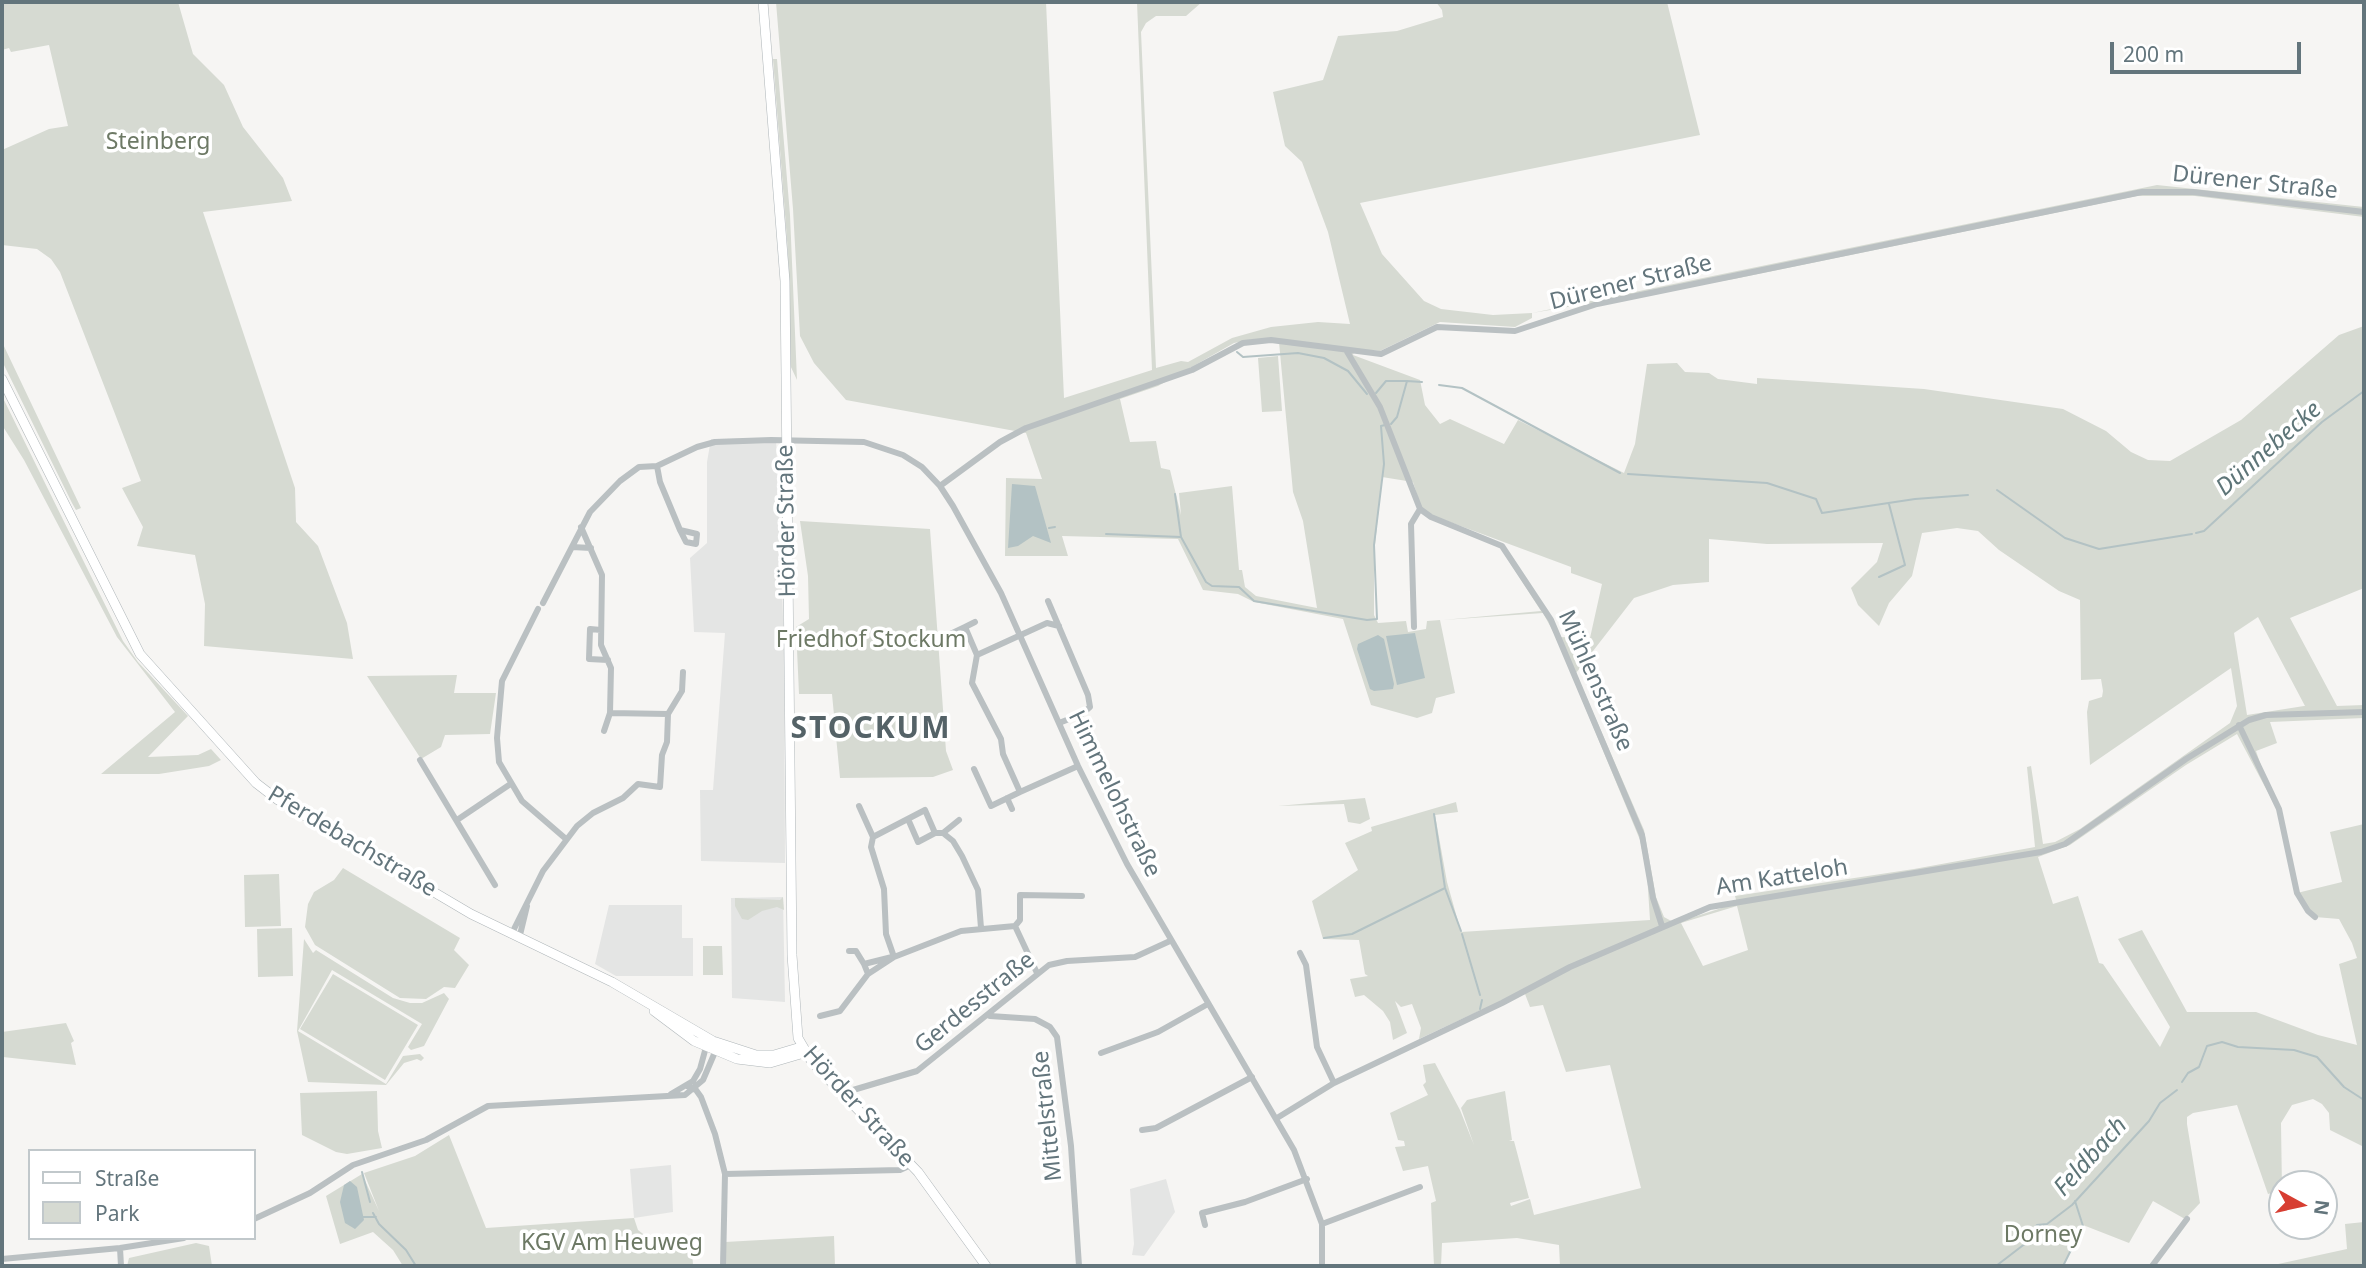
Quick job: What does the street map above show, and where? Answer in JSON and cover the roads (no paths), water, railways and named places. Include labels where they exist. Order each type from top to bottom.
[{"type":"main road","name":"Hörder Straße","points":[[763,2],[785,281],[792,955],[795,1021],[802,1050],[911,1165],[986,1266]]},
{"type":"main road","name":"Pferdebachstraße","points":[[2,379],[140,654],[242,770],[278,800],[515,937],[612,982],[711,1047],[760,1063],[785,1060],[802,1050]]},
{"type":"street","name":"Dürener Straße","points":[[940,486],[1000,442],[1026,428],[1192,370],[1243,343],[1271,340],[1381,354],[1442,326],[1516,331],[1597,304],[2142,192],[2193,192],[2364,212]]},
{"type":"street","points":[[1346,350],[1388,425],[1420,509],[1411,524],[1414,626]]},
{"type":"street","name":"Himmelohstraße","points":[[509,785],[499,762],[500,690],[520,640],[541,606],[581,527],[601,500],[620,481],[639,467],[657,466],[686,451],[715,442],[875,444],[903,455],[922,467],[940,486],[987,567],[1020,634],[1078,766],[1127,864],[1278,1118],[1307,1179],[1322,1224],[1322,1266]]},
{"type":"street","points":[[657,466],[660,482],[680,530]]},
{"type":"street","name":"Mühlenstraße","points":[[1420,509],[1431,517],[1502,546],[1551,620],[1642,835],[1653,898],[1662,926]]},
{"type":"street","points":[[581,527],[603,575],[601,645],[608,660],[610,713],[604,731]]},
{"type":"street","points":[[571,549],[592,548]]},
{"type":"street","points":[[1048,601],[1088,695],[1090,707],[1082,714],[1059,723]]},
{"type":"street","points":[[942,638],[975,622]]},
{"type":"street","points":[[977,655],[1047,623],[1059,626]]},
{"type":"street","points":[[965,627],[977,655],[972,683],[1000,739],[1003,754],[1020,792]]},
{"type":"street","points":[[601,630],[590,629],[589,659],[608,660]]},
{"type":"street","points":[[590,645],[601,645]]},
{"type":"street","points":[[515,937],[543,871],[566,838],[584,820],[623,798],[638,784],[660,787],[668,714],[682,691],[683,672]]},
{"type":"street","name":"Am Katteloh","points":[[1278,1118],[1334,1083],[1432,1038],[1618,944],[1662,926],[1733,901],[1900,877],[2041,852],[2065,844],[2239,726],[2266,715],[2364,712]]},
{"type":"street","points":[[610,713],[668,714]]},
{"type":"street","points":[[2239,726],[2279,809],[2297,893],[2315,917]]},
{"type":"street","points":[[420,760],[495,885]]},
{"type":"street","points":[[974,769],[991,806],[1078,766]]},
{"type":"street","points":[[457,820],[509,785],[525,805],[566,838]]},
{"type":"street","points":[[1007,798],[1013,808]]},
{"type":"street","points":[[859,806],[873,837],[871,847],[884,889],[886,934],[894,957]]},
{"type":"street","points":[[873,837],[925,810],[939,833],[953,841],[978,890],[981,928]]},
{"type":"street","points":[[908,819],[918,842],[959,820]]},
{"type":"street","points":[[820,1016],[840,1011],[868,974],[894,957],[933,939],[981,928],[1015,926],[1020,920],[1020,895],[1082,896]]},
{"type":"street","points":[[1015,926],[1037,973]]},
{"type":"street","name":"Gerdesstraße","points":[[843,1093],[917,1071],[990,1016],[1037,973],[1058,962],[1135,957],[1170,940]]},
{"type":"street","points":[[849,951],[856,951],[868,974]]},
{"type":"street","points":[[1300,953],[1307,965],[1317,1047],[1334,1083]]},
{"type":"street","points":[[864,964],[894,957]]},
{"type":"street","points":[[1101,1054],[1158,1032],[1208,1004]]},
{"type":"street","name":"Mittelstraße","points":[[990,1016],[1035,1019],[1050,1027],[1057,1037],[1071,1146],[1079,1266]]},
{"type":"street","points":[[671,1094],[687,1086],[698,1075],[711,1047]]},
{"type":"street","points":[[256,1218],[301,1197],[353,1165],[426,1140],[488,1106],[685,1095],[696,1090],[706,1076],[711,1047]]},
{"type":"street","points":[[1142,1130],[1156,1128],[1252,1077]]},
{"type":"street","points":[[687,1086],[696,1090],[715,1134],[725,1174],[723,1266]]},
{"type":"street","points":[[725,1174],[900,1170],[911,1165]]},
{"type":"street","points":[[1205,1225],[1202,1213],[1245,1202],[1307,1179]]},
{"type":"street","points":[[1322,1224],[1420,1187]]},
{"type":"street","points":[[2152,1266],[2187,1219]]},
{"type":"street","points":[[2,1259],[120,1248],[171,1240]]},
{"type":"street","points":[[120,1248],[121,1266]]},
{"type":"waterway","points":[[1237,352],[1243,357],[1298,353],[1324,358],[1348,371],[1367,394]]},
{"type":"waterway","points":[[1376,393],[1386,381],[1407,381]]},
{"type":"waterway","points":[[1391,424],[1397,417],[1407,381],[1422,382]]},
{"type":"waterway","points":[[1439,385],[1462,388],[1620,473]]},
{"type":"waterway","name":"Dünnebecke","points":[[2196,533],[2204,531],[2322,422],[2364,391]]},
{"type":"waterway","points":[[1175,494],[1181,537],[1206,582],[1212,586],[1239,587],[1254,601],[1367,620],[1377,619],[1374,545],[1384,464],[1381,426],[1385,425]]},
{"type":"waterway","points":[[1628,474],[1767,483],[1816,499],[1822,513],[1915,499],[1968,495]]},
{"type":"waterway","name":"Dünnebecke","points":[[1997,490],[2065,538],[2099,549],[2192,534]]},
{"type":"waterway","points":[[1879,577],[1905,565],[1889,504]]},
{"type":"waterway","points":[[1049,528],[1055,527]]},
{"type":"waterway","points":[[1106,534],[1181,537]]},
{"type":"waterway","points":[[1434,814],[1445,888],[1461,931]]},
{"type":"waterway","points":[[1324,938],[1352,934],[1445,888]]},
{"type":"waterway","points":[[1462,934],[1480,995]]},
{"type":"waterway","points":[[1480,1009],[1482,1000]]},
{"type":"waterway","name":"Feldbach","points":[[2182,1082],[2188,1073],[2199,1067],[2207,1046],[2222,1042],[2238,1047],[2294,1050],[2317,1057],[2344,1087],[2364,1100]]},
{"type":"waterway","name":"Feldbach","points":[[1996,1266],[2026,1243],[2028,1234],[2037,1225],[2047,1224],[2072,1205],[2149,1121],[2160,1103],[2177,1090]]},
{"type":"waterway","points":[[362,1172],[370,1202]]},
{"type":"waterway","points":[[2063,1266],[2083,1226],[2075,1201]]},
{"type":"waterway","points":[[373,1213],[379,1224],[406,1250],[416,1266]]},
{"type":"waterway","points":[[363,1217],[376,1217]]},
{"type":"district","name":"STOCKUM","points":[[871,729]]},
{"type":"park label","name":"Steinberg","points":[[158,142]]},
{"type":"park label","name":"Friedhof Stockum","points":[[871,640]]},
{"type":"park label","name":"Dorney","points":[[2043,1235]]},
{"type":"park label","name":"KGV Am Heuweg","points":[[612,1243]]}]
